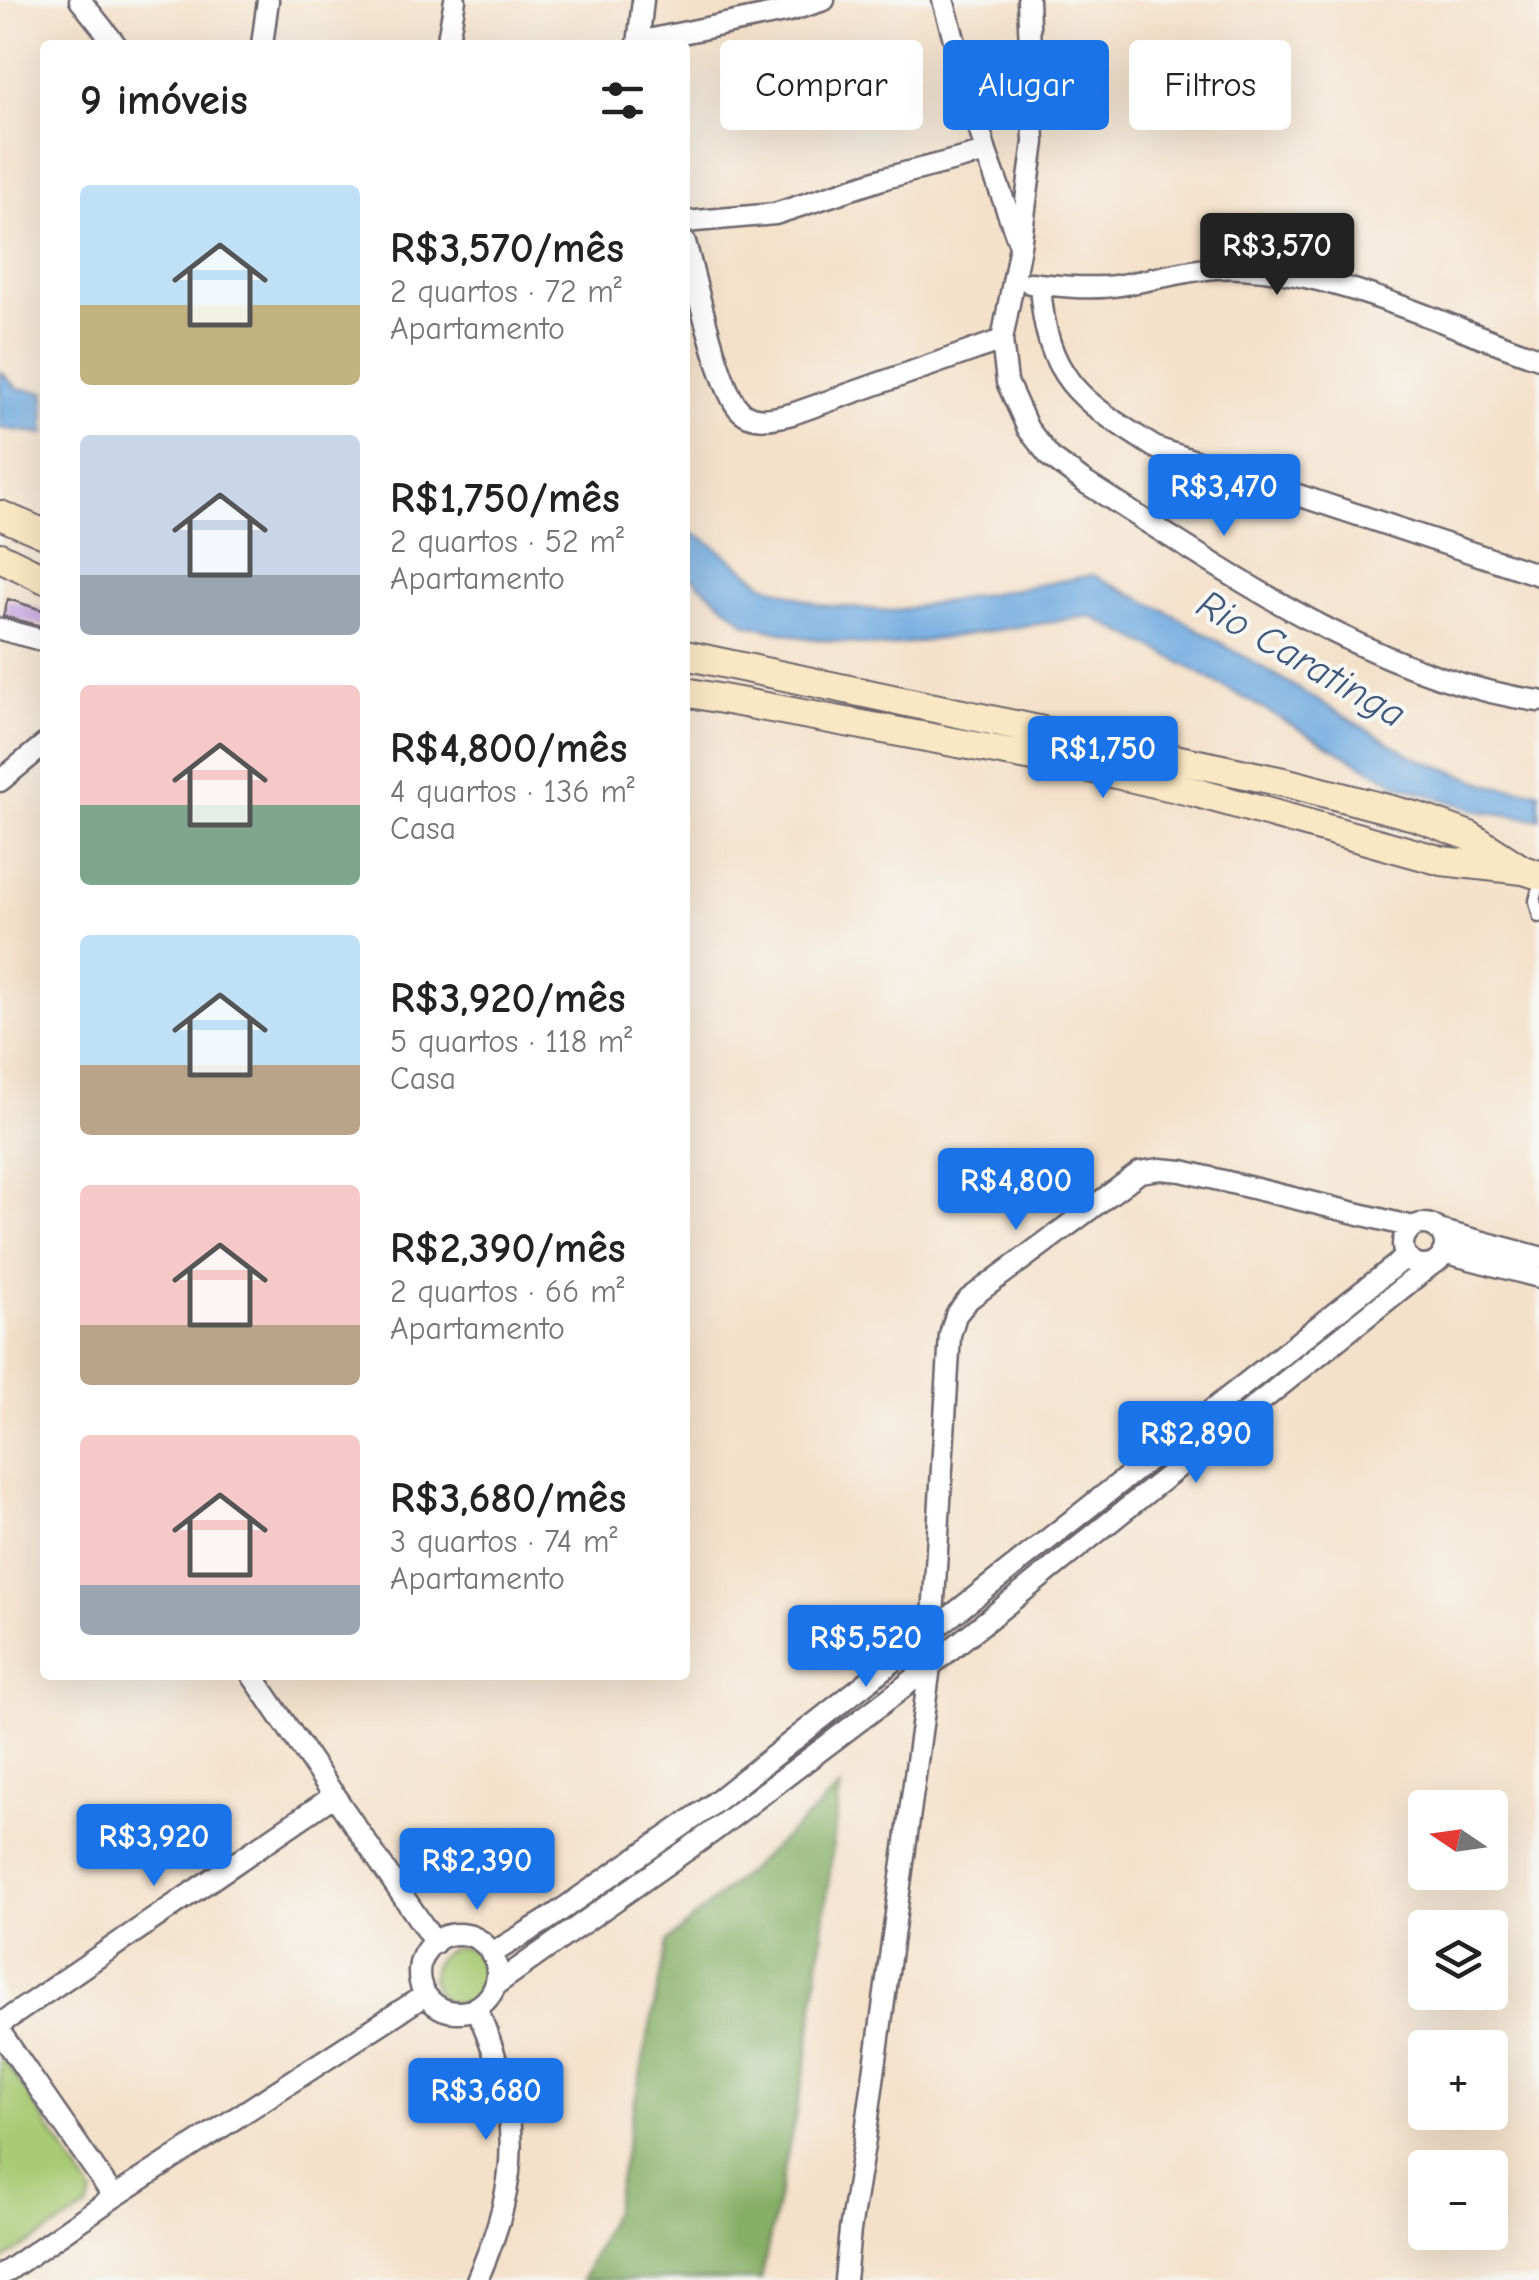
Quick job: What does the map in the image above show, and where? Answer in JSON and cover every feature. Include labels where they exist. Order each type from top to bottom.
[{"type":"main road","points":[[0,515],[40,532]]},
{"type":"main road","points":[[0,557],[40,577]]},
{"type":"main road","points":[[690,655],[1288,783],[1418,817],[1470,836],[1534,876]]},
{"type":"main road","points":[[690,693],[1082,766],[1194,792],[1442,861],[1534,876]]},
{"type":"street","points":[[80,0],[112,40]]},
{"type":"street","points":[[263,40],[268,0]]},
{"type":"street","points":[[449,40],[455,0]]},
{"type":"street","points":[[638,40],[643,0]]},
{"type":"street","points":[[652,40],[824,0]]},
{"type":"street","points":[[944,0],[986,152],[1020,246]]},
{"type":"street","points":[[1028,0],[1034,142],[1002,340],[1007,382],[1028,428],[1050,457],[1086,484],[1320,625],[1405,663],[1494,695],[1539,701]]},
{"type":"street","points":[[690,222],[775,214],[885,178],[986,152]]},
{"type":"street","points":[[690,260],[723,378],[739,409],[756,418],[772,418],[1002,340]]},
{"type":"street","points":[[1013,282],[1076,288],[1118,286],[1238,267],[1346,287],[1529,354],[1539,341]]},
{"type":"street","points":[[1040,284],[1047,342],[1066,379],[1099,412],[1156,448],[1539,575]]},
{"type":"street","points":[[0,629],[40,640]]},
{"type":"street","points":[[0,781],[40,748]]},
{"type":"street","points":[[846,2280],[930,1668],[950,1335],[956,1315],[970,1299],[1131,1178],[1140,1172],[1160,1169],[1413,1226],[1426,1224],[1539,1256]]},
{"type":"street","points":[[1413,1226],[1402,1244],[1406,1257],[1417,1265],[1437,1258],[1539,1277]]},
{"type":"street","points":[[495,1984],[715,1830],[930,1668],[1437,1258],[1444,1242],[1438,1230]]},
{"type":"street","points":[[491,1954],[547,1920],[705,1810],[1406,1257]]},
{"type":"street","points":[[892,1662],[891,1686],[900,1690]]},
{"type":"street","points":[[256,1680],[435,1942]]},
{"type":"street","points":[[114,2196],[0,2028],[336,1795]]},
{"type":"street","points":[[454,1934],[468,1936],[480,1941],[491,1954],[497,1972],[495,1984],[490,1996],[476,2007],[458,2012],[446,2010],[426,1995],[419,1970],[423,1956],[435,1942],[454,1934]]},
{"type":"street","points":[[0,2276],[114,2196],[426,1995]]},
{"type":"street","points":[[476,2007],[496,2054],[512,2122],[508,2186],[492,2246],[477,2280]]},
{"type":"lane","points":[[1534,876],[1539,918]]},
{"type":"green space","points":[[840,1788],[808,2055],[761,2280],[582,2280],[613,2210],[667,1942]]},
{"type":"green space","points":[[460,1948],[480,1956],[488,1976],[480,1996],[460,2004],[440,1996],[432,1976],[440,1956]]},
{"type":"green space","points":[[0,2053],[93,2194],[88,2208],[0,2262]]},
{"type":"water","points":[[0,371],[17,388],[40,391],[40,433],[0,428]]},
{"type":"water","points":[[690,533],[704,538],[764,584],[819,605],[892,611],[1093,575],[1172,614],[1414,757],[1493,786],[1539,791],[1539,819],[1479,811],[1399,785],[1090,616],[885,647],[807,638],[747,624],[690,576]]},
{"type":"building","points":[[8,599],[40,609],[40,626],[3,616]]},
{"type":"water label","name":"Rio Caratinga","points":[[1302,658]]}]
